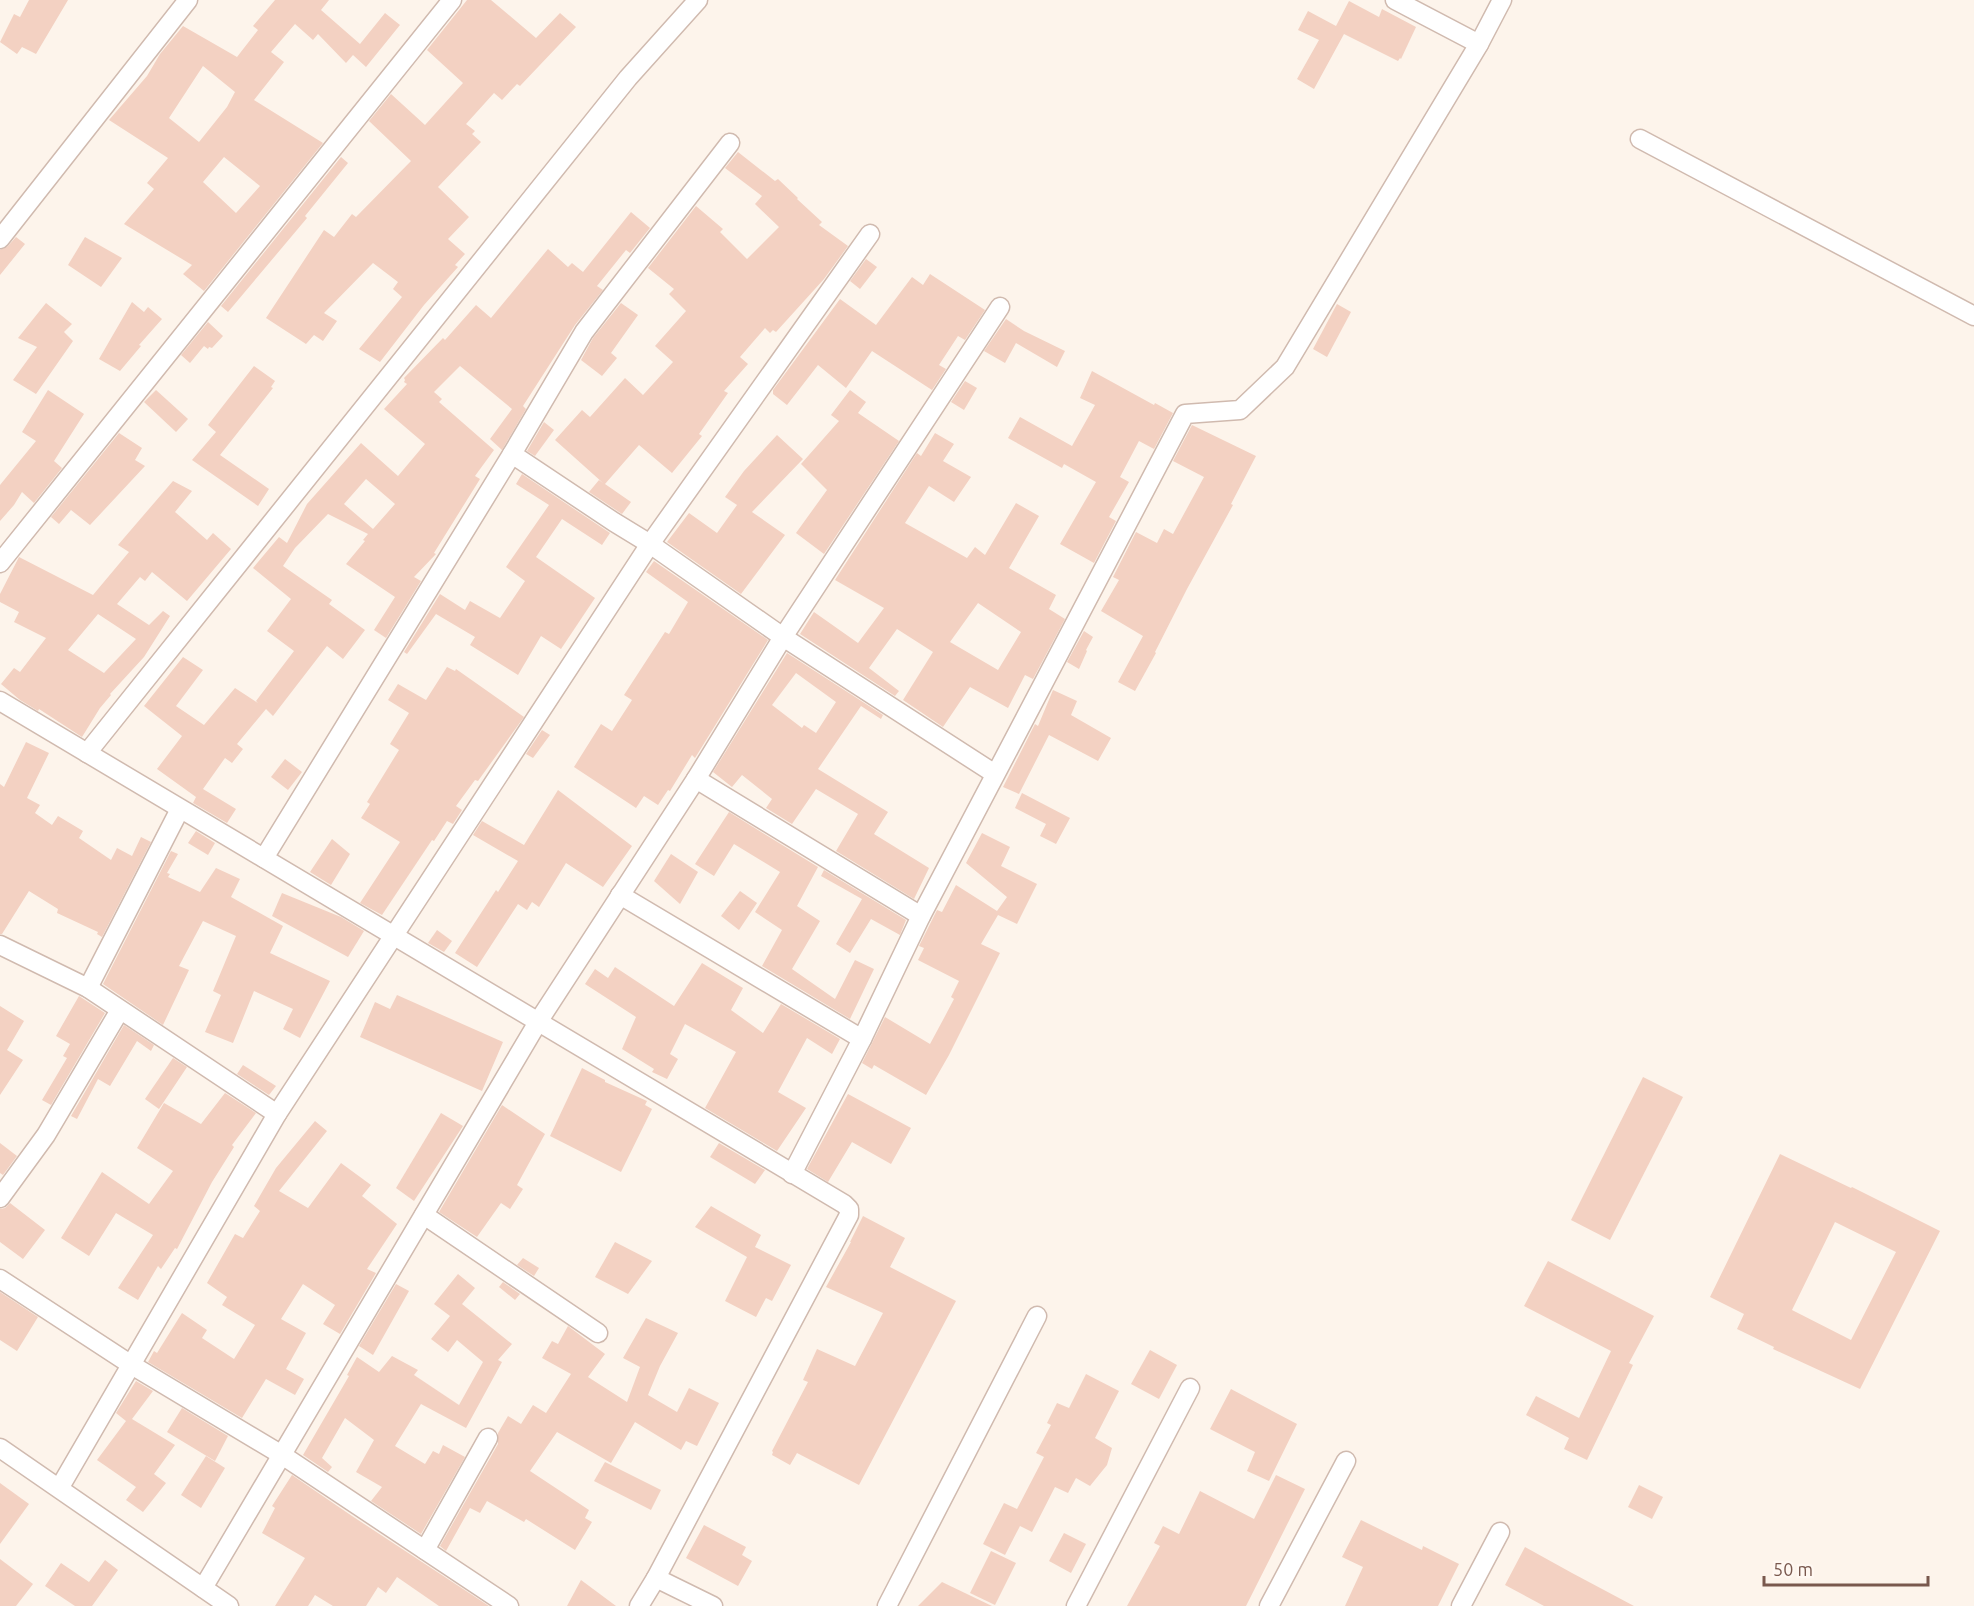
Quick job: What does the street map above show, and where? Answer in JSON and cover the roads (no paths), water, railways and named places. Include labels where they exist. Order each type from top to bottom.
[{"type":"street","points":[[0,239],[188,0]]},
{"type":"street","points":[[0,563],[452,0]]},
{"type":"street","points":[[87,753],[628,78],[698,0]]},
{"type":"street","points":[[1395,0],[1479,44]]},
{"type":"street","points":[[792,1174],[862,1040],[921,916],[1185,414],[1240,410],[1285,367],[1479,44],[1502,0]]},
{"type":"street","points":[[1640,139],[1974,316]]},
{"type":"street","points":[[264,858],[584,333],[730,143]]},
{"type":"street","points":[[60,1487],[278,1114],[650,544],[870,234]]},
{"type":"street","points":[[203,1588],[538,1022],[696,779],[783,638],[1000,307]]},
{"type":"street","points":[[512,454],[650,544],[783,638],[995,774]]},
{"type":"street","points":[[0,701],[849,1209],[849,1215],[639,1606]]},
{"type":"street","points":[[696,779],[921,916]]},
{"type":"street","points":[[88,988],[180,808]]},
{"type":"street","points":[[620,895],[862,1040]]},
{"type":"street","points":[[0,945],[88,988],[278,1114]]},
{"type":"street","points":[[0,1198],[46,1135],[120,1010]]},
{"type":"street","points":[[424,1215],[598,1333]]},
{"type":"street","points":[[0,1280],[130,1364],[282,1455],[509,1606]]},
{"type":"street","points":[[887,1606],[1037,1316]]},
{"type":"street","points":[[1076,1606],[1191,1388]]},
{"type":"street","points":[[425,1550],[488,1438]]},
{"type":"street","points":[[0,1448],[60,1487],[229,1606]]},
{"type":"street","points":[[1269,1606],[1346,1461]]},
{"type":"street","points":[[1461,1606],[1500,1532]]},
{"type":"street","points":[[656,1578],[713,1606]]}]
